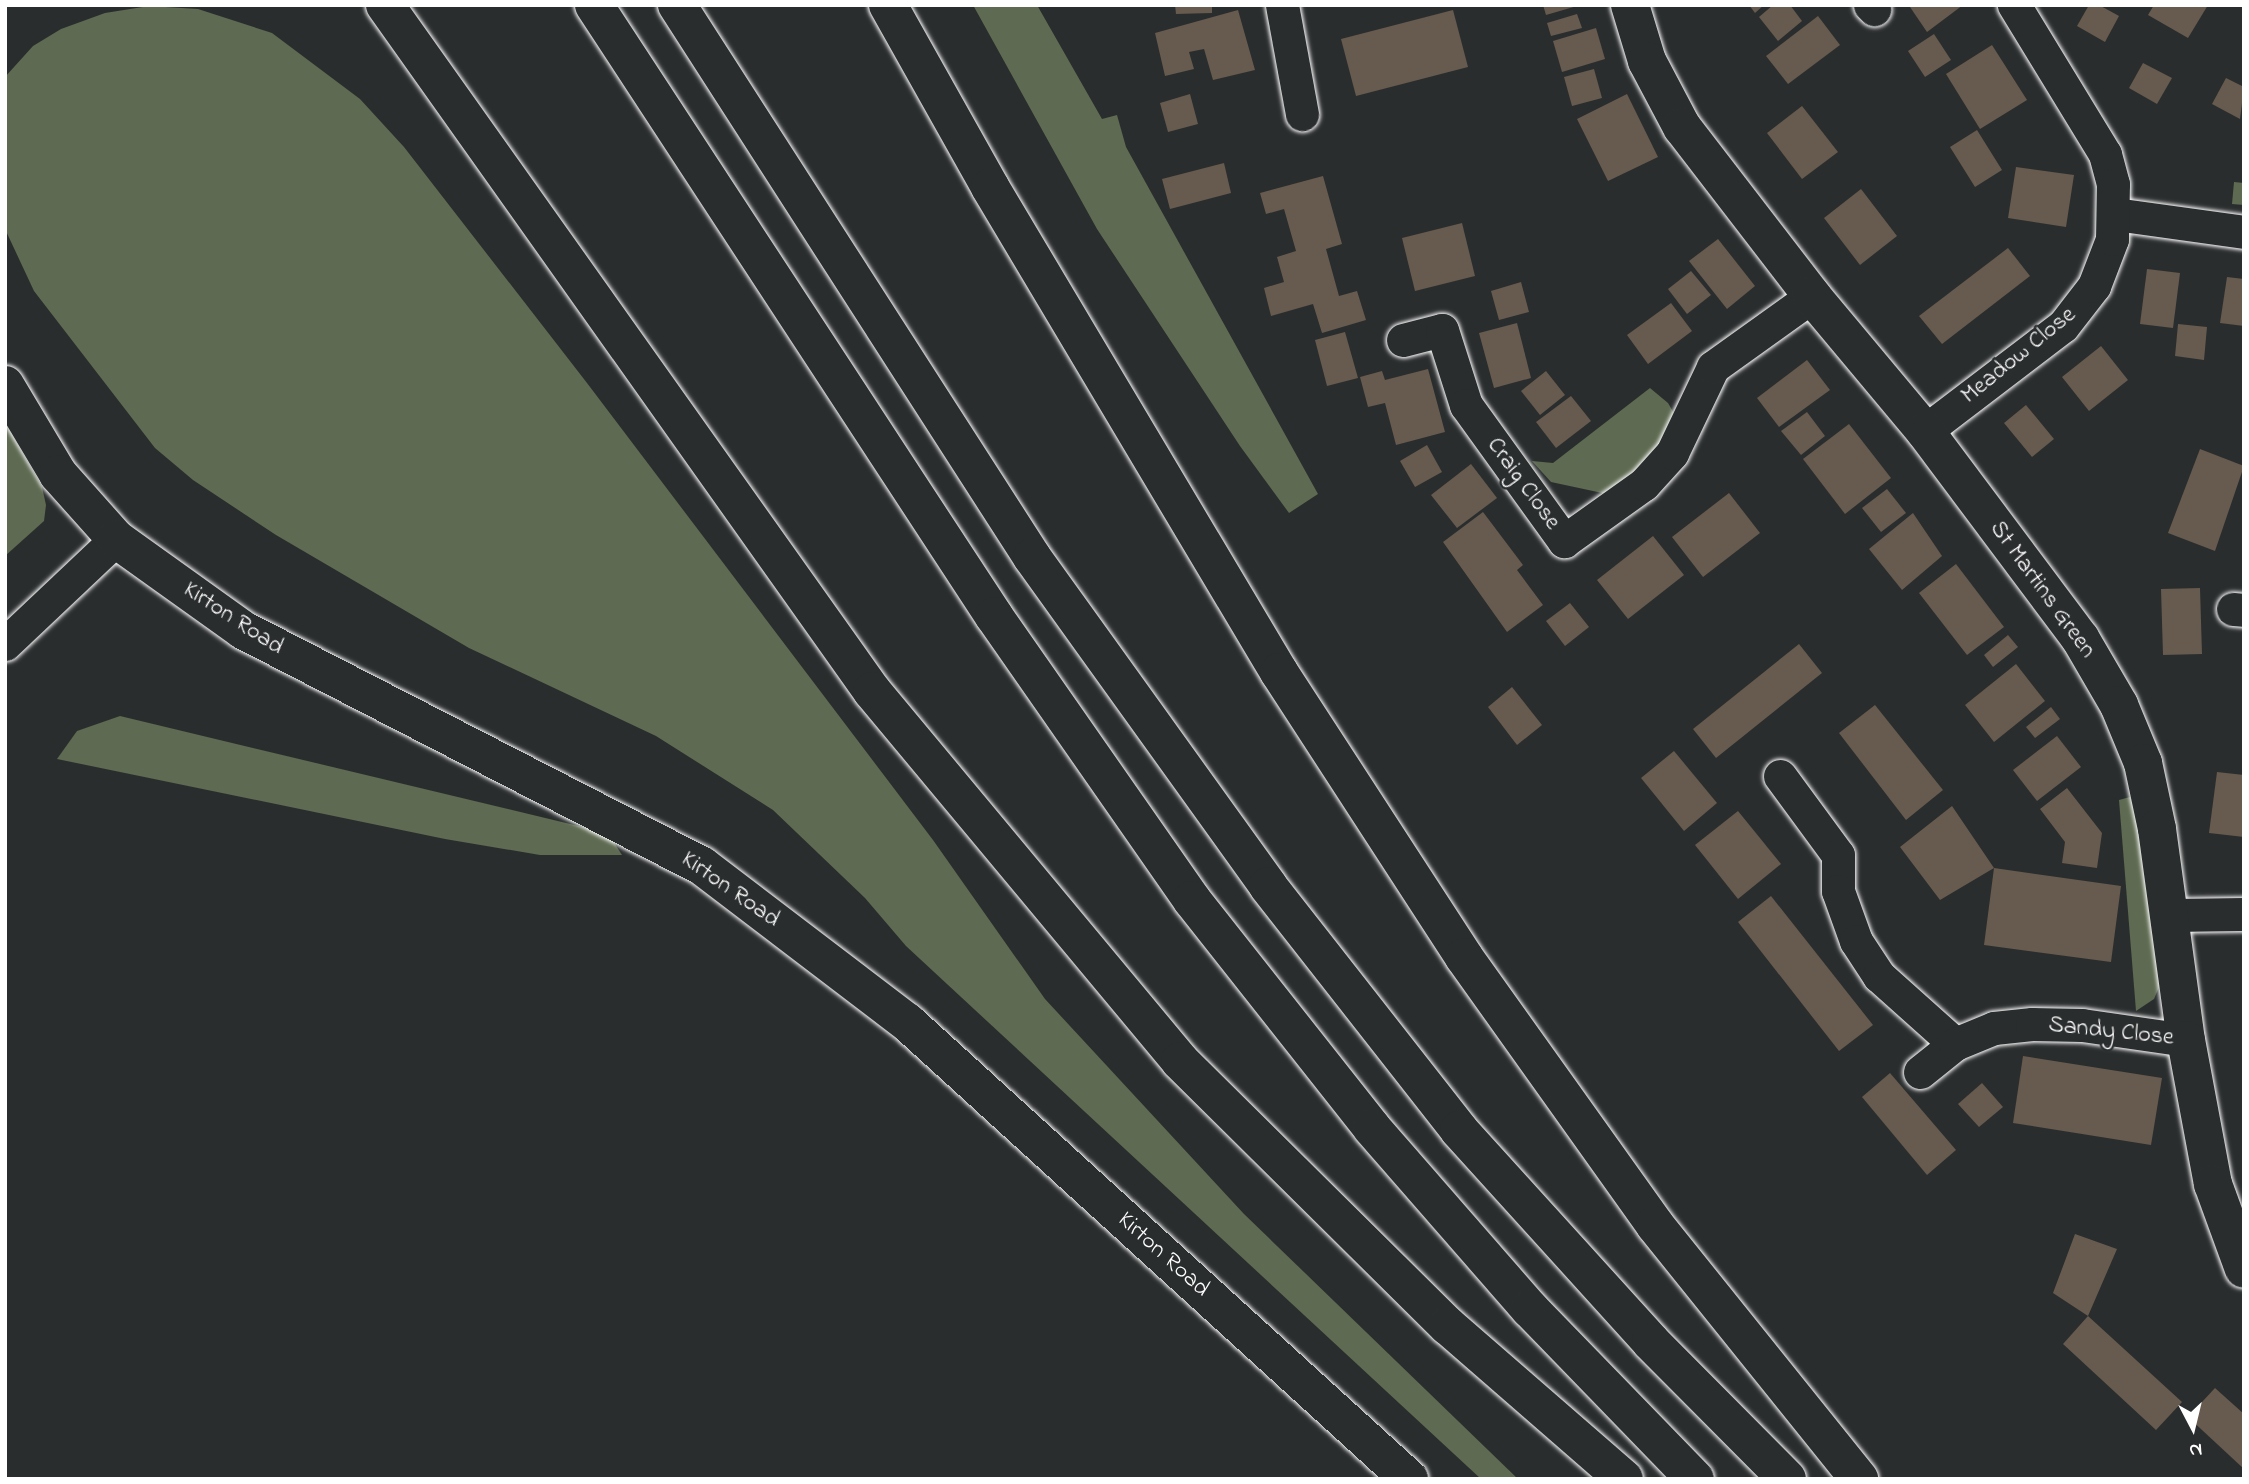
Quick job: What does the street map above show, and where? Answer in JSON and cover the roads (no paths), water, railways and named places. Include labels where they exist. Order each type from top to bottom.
[{"type":"main road","points":[[385,5],[872,691],[1180,1061],[1448,1326],[1624,1479]]},
{"type":"main road","points":[[594,5],[994,616],[1192,900],[1371,1128],[1530,1309],[1695,1479]]},
{"type":"main road","points":[[677,5],[1032,557],[1268,886],[1459,1130],[1651,1342],[1787,1479]]},
{"type":"main road","points":[[888,5],[990,187],[1279,672],[1464,957],[1655,1225],[1859,1479]]},
{"type":"main road","name":"St Martins Green","points":[[1630,5],[1647,61],[1682,127],[1812,296],[1925,431],[2080,638],[2119,705],[2143,763],[2171,915],[2186,1040],[2213,1184],[2244,1269]]},
{"type":"main road","name":"Kirton Road","points":[[5,385],[58,474],[116,539],[243,630],[702,866],[907,1022],[1409,1479]]},
{"type":"street","points":[[1282,5],[1302,114]]},
{"type":"street","name":"Meadow Close","points":[[1925,431],[2063,326],[2080,307],[2105,264],[2115,214],[2105,154],[2014,5]]},
{"type":"street","points":[[2115,214],[2244,232]]},
{"type":"street","name":"Craig Close","points":[[1403,340],[1443,330],[1466,405],[1564,541],[1644,484],[1672,453],[1713,367],[1812,296]]},
{"type":"street","points":[[5,644],[116,539]]},
{"type":"street","points":[[1780,776],[1838,855],[1838,891],[1856,941],[1879,976],[1955,1044]]},
{"type":"street","points":[[2171,915],[2244,914]]},
{"type":"street","name":"Sandy Close","points":[[1920,1072],[1955,1044],[1994,1028],[2032,1024],[2082,1025],[2186,1040]]}]
